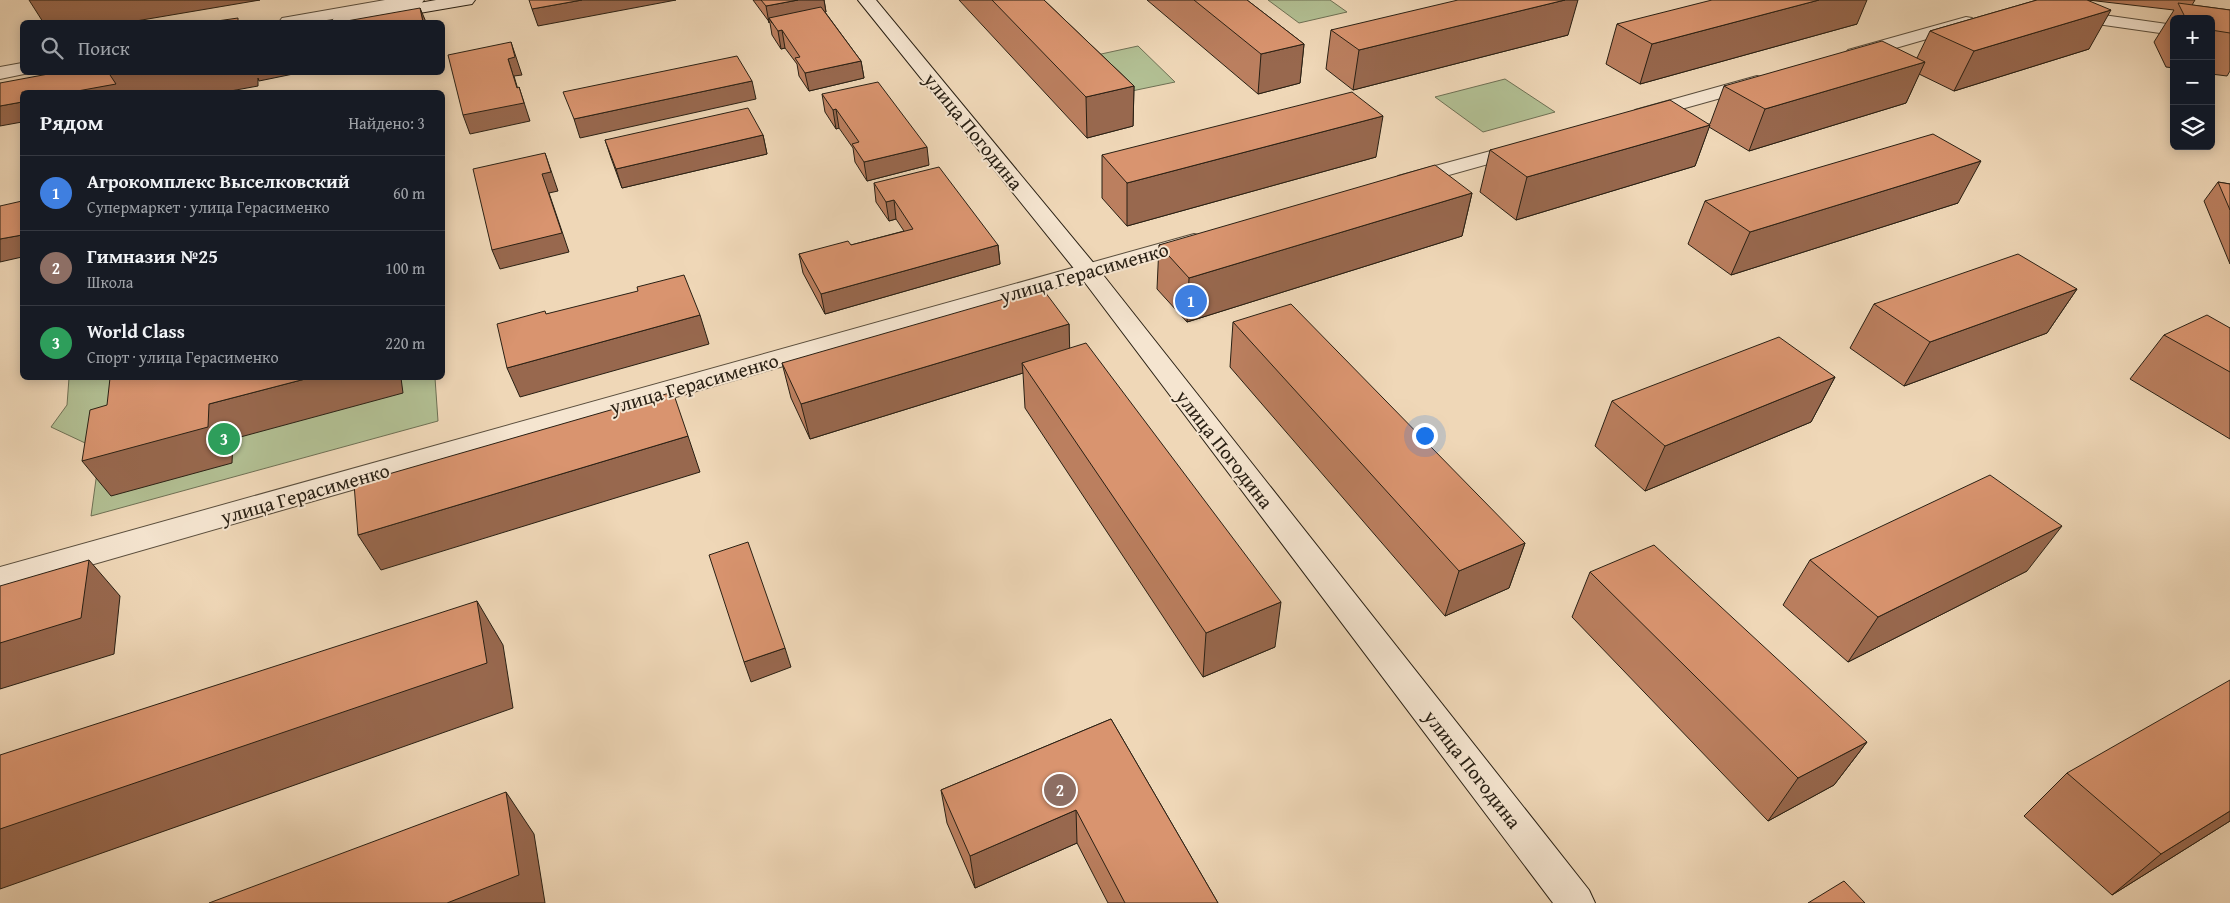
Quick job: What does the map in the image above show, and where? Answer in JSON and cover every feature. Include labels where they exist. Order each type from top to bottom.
[{"type":"street","points":[[300,20],[415,0]]},
{"type":"street","points":[[351,20],[466,0]]},
{"type":"street","name":"улица Погодина","points":[[867,0],[1088,271],[1576,903]]},
{"type":"street","points":[[2044,12],[2170,29]]},
{"type":"street","points":[[1835,60],[1988,16]]},
{"type":"street","points":[[0,74],[20,73]]},
{"type":"street","points":[[0,83],[23,75]]},
{"type":"street","points":[[1624,119],[1777,76]]},
{"type":"street","points":[[1383,188],[1541,143]]},
{"type":"street","name":"улица Герасименко","points":[[0,579],[1211,236]]},
{"type":"green space","points":[[1268,0],[1330,0],[1347,12],[1299,23]]},
{"type":"green space","points":[[1138,46],[1175,82],[1127,92],[1092,56]]},
{"type":"green space","points":[[1505,79],[1555,112],[1483,132],[1435,97]]},
{"type":"green space","points":[[69,380],[435,380],[438,421],[91,516],[100,450],[51,427],[67,405]]},
{"type":"building","points":[[529,0],[582,0],[532,9]]},
{"type":"building","points":[[761,0],[798,0],[766,6]]},
{"type":"building","points":[[992,0],[1044,0],[1134,86],[1086,97]]},
{"type":"building","points":[[1194,0],[1247,0],[1304,44],[1261,54]]},
{"type":"building","points":[[1458,0],[1565,0],[1359,50],[1331,30]]},
{"type":"building","points":[[1712,0],[1819,0],[1652,44],[1617,24]]},
{"type":"building","points":[[2037,0],[2087,0],[2111,10],[1974,51],[1930,31]]},
{"type":"building","points":[[2178,3],[2230,10],[2230,33],[2215,31],[2215,15],[2184,15]]},
{"type":"building","points":[[821,7],[861,61],[805,73],[795,58],[800,57],[782,30],[778,31],[769,18]]},
{"type":"building","points":[[420,8],[423,20],[352,20]]},
{"type":"building","points":[[1882,41],[1925,62],[1765,109],[1724,86]]},
{"type":"building","points":[[511,42],[515,57],[508,59],[524,103],[463,115],[448,55]]},
{"type":"building","points":[[737,56],[752,81],[574,119],[563,92]]},
{"type":"building","points":[[43,75],[110,75],[116,84],[83,90],[20,90],[20,102],[0,106],[0,83]]},
{"type":"building","points":[[878,82],[927,147],[864,162],[852,144],[859,142],[836,109],[833,110],[822,94]]},
{"type":"building","points":[[1352,92],[1383,116],[1127,183],[1102,155]]},
{"type":"building","points":[[1670,100],[1710,125],[1527,177],[1490,150]]},
{"type":"building","points":[[748,108],[763,135],[616,169],[605,140]]},
{"type":"building","points":[[1933,134],[1981,161],[1750,232],[1705,201]]},
{"type":"building","points":[[545,153],[551,172],[542,174],[562,233],[492,250],[473,169]]},
{"type":"building","points":[[1435,165],[1472,193],[1189,278],[1159,245]]},
{"type":"building","points":[[939,167],[998,245],[821,294],[799,254],[848,241],[851,245],[913,229],[894,200],[886,202],[874,183]]},
{"type":"building","points":[[2218,182],[2230,184],[2230,210]]},
{"type":"building","points":[[20,201],[20,235],[0,239],[0,206]]},
{"type":"building","points":[[2018,254],[2077,289],[1930,342],[1874,304]]},
{"type":"building","points":[[684,275],[700,315],[507,368],[497,324],[545,311],[546,314],[638,291],[637,287]]},
{"type":"building","points":[[1042,288],[1069,324],[801,404],[782,363]]},
{"type":"building","points":[[1291,304],[1525,543],[1459,571],[1233,322]]},
{"type":"building","points":[[2207,315],[2230,328],[2230,372],[2164,335]]},
{"type":"building","points":[[1779,337],[1835,377],[1665,446],[1612,401]]},
{"type":"building","points":[[1086,343],[1281,602],[1206,633],[1022,363]]},
{"type":"building","points":[[110,380],[301,380],[209,404],[208,427],[82,461],[90,410],[107,405]]},
{"type":"building","points":[[673,392],[688,436],[358,535],[354,484]]},
{"type":"building","points":[[1990,475],[2062,526],[1878,617],[1810,560]]},
{"type":"building","points":[[748,542],[785,648],[744,662],[709,555]]},
{"type":"building","points":[[1654,545],[1867,742],[1798,778],[1590,572]]},
{"type":"building","points":[[89,560],[81,618],[0,643],[0,586]]},
{"type":"building","points":[[477,601],[487,663],[0,829],[0,755]]},
{"type":"building","points":[[2230,680],[2230,811],[2161,854],[2067,773]]},
{"type":"building","points":[[1111,719],[1218,903],[1125,903],[1076,810],[970,856],[941,790]]},
{"type":"building","points":[[506,792],[519,875],[447,903],[209,903]]},
{"type":"building","points":[[1844,881],[1865,903],[1808,903]]},
{"type":"place","name":"Агрокомплекс Выселковский","points":[[1191,301]]},
{"type":"place","name":"World Class","points":[[224,439]]},
{"type":"place","name":"Гимназия №25","points":[[1060,790]]}]
